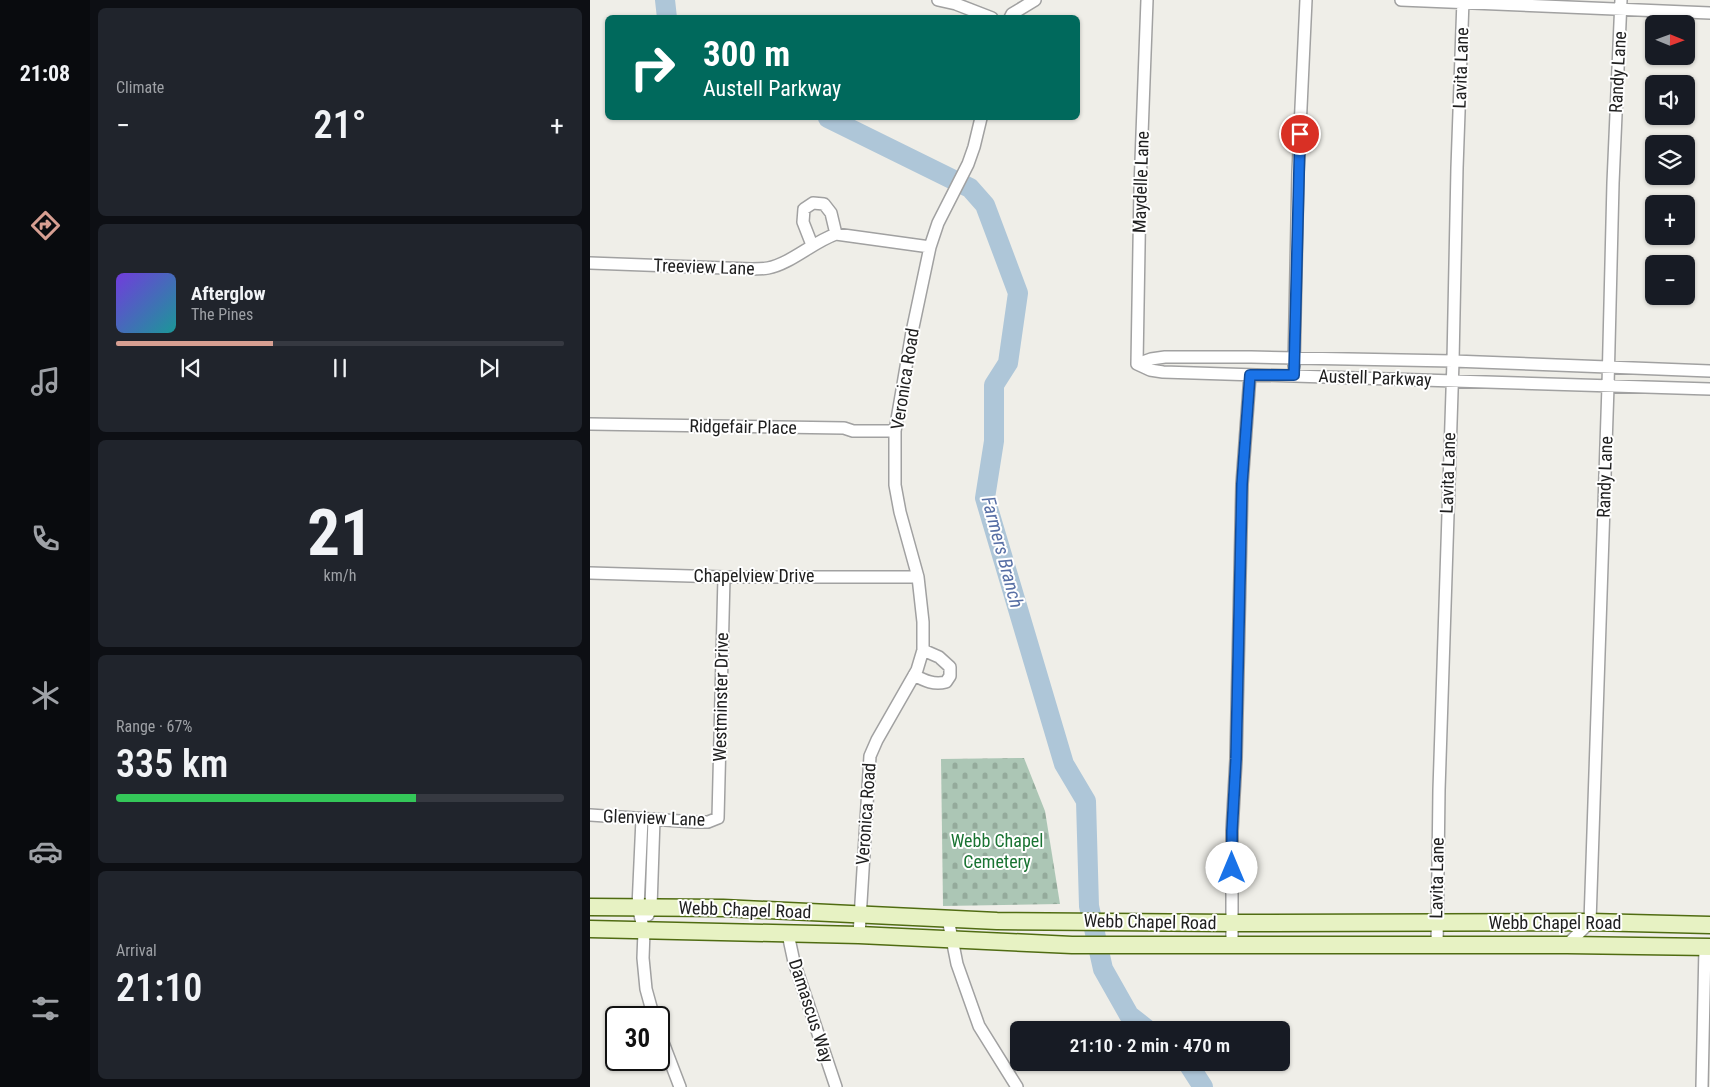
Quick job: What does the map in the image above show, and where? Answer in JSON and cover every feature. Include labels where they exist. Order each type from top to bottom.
[{"type":"main road","name":"Webb Chapel Road","points":[[590,907],[723,908],[860,916],[1120,922],[1590,922],[1710,925]]},
{"type":"main road","name":"Webb Chapel Road","points":[[590,930],[859,935],[1072,945],[1568,945],[1707,947]]},
{"type":"street","points":[[938,0],[956,4],[984,15]]},
{"type":"street","points":[[1012,15],[1035,0]]},
{"type":"street","name":"Maydelle Lane","points":[[1136,364],[1147,0]]},
{"type":"street","points":[[1294,375],[1298,172],[1306,0]]},
{"type":"street","points":[[1401,0],[1621,5],[1710,12]]},
{"type":"street","name":"Lavita Lane","points":[[1437,946],[1436,923],[1463,1]]},
{"type":"street","name":"Randy Lane","points":[[1590,922],[1613,183],[1621,5]]},
{"type":"street","name":"Veronica Road","points":[[859,935],[870,756],[914,675],[923,650],[923,622],[918,577],[900,512],[895,484],[895,431],[912,332],[930,247],[938,222],[964,172],[974,147],[981,120]]},
{"type":"street","points":[[812,245],[804,222],[804,209],[813,203],[824,204],[831,213],[836,234],[930,247]]},
{"type":"street","name":"Treeview Lane","points":[[590,263],[752,270],[770,268],[836,234]]},
{"type":"street","name":"Austell Parkway","points":[[1136,364],[1166,357],[1294,358],[1453,361],[1710,371]]},
{"type":"street","name":"Austell Parkway","points":[[1136,364],[1150,370],[1163,372],[1710,389]]},
{"type":"street","points":[[1232,945],[1232,831],[1236,759],[1242,484],[1250,375]]},
{"type":"street","name":"Ridgefair Place","points":[[590,424],[844,428],[853,431],[895,431]]},
{"type":"street","name":"Chapelview Drive","points":[[590,573],[724,577],[918,577]]},
{"type":"street","name":"Westminster Drive","points":[[718,818],[724,577]]},
{"type":"street","points":[[914,675],[938,684],[946,682],[950,676],[950,667],[939,657],[923,650]]},
{"type":"street","name":"Glenview Lane","points":[[590,815],[695,822],[708,822],[718,818]]},
{"type":"street","points":[[642,819],[643,958],[646,989],[651,1006]]},
{"type":"street","points":[[644,907],[654,819]]},
{"type":"street","points":[[948,919],[958,964],[979,1026],[1017,1087]]},
{"type":"street","points":[[1568,945],[1590,922]]},
{"type":"street","name":"Damascus Way","points":[[788,934],[794,962],[836,1087]]},
{"type":"street","points":[[1702,1087],[1707,947]]},
{"type":"street","points":[[670,1061],[680,1087]]},
{"type":"green space","name":"Webb Chapel Cemetery","points":[[1024,758],[1045,811],[1060,904],[943,906],[941,759]]},
{"type":"waterway","name":"Farmers Branch","points":[[665,0],[667,15]]},
{"type":"waterway","name":"Farmers Branch","points":[[832,120],[970,188],[985,205],[1018,293],[1008,363],[994,385],[994,441],[985,498],[1064,764],[1086,801],[1089,906],[1103,969],[1129,1015],[1137,1021]]},
{"type":"waterway","name":"Farmers Branch","points":[[1193,1071],[1203,1087]]},
{"type":"route","points":[[1232,868],[1242,484],[1250,375],[1294,375],[1300,134]]}]
